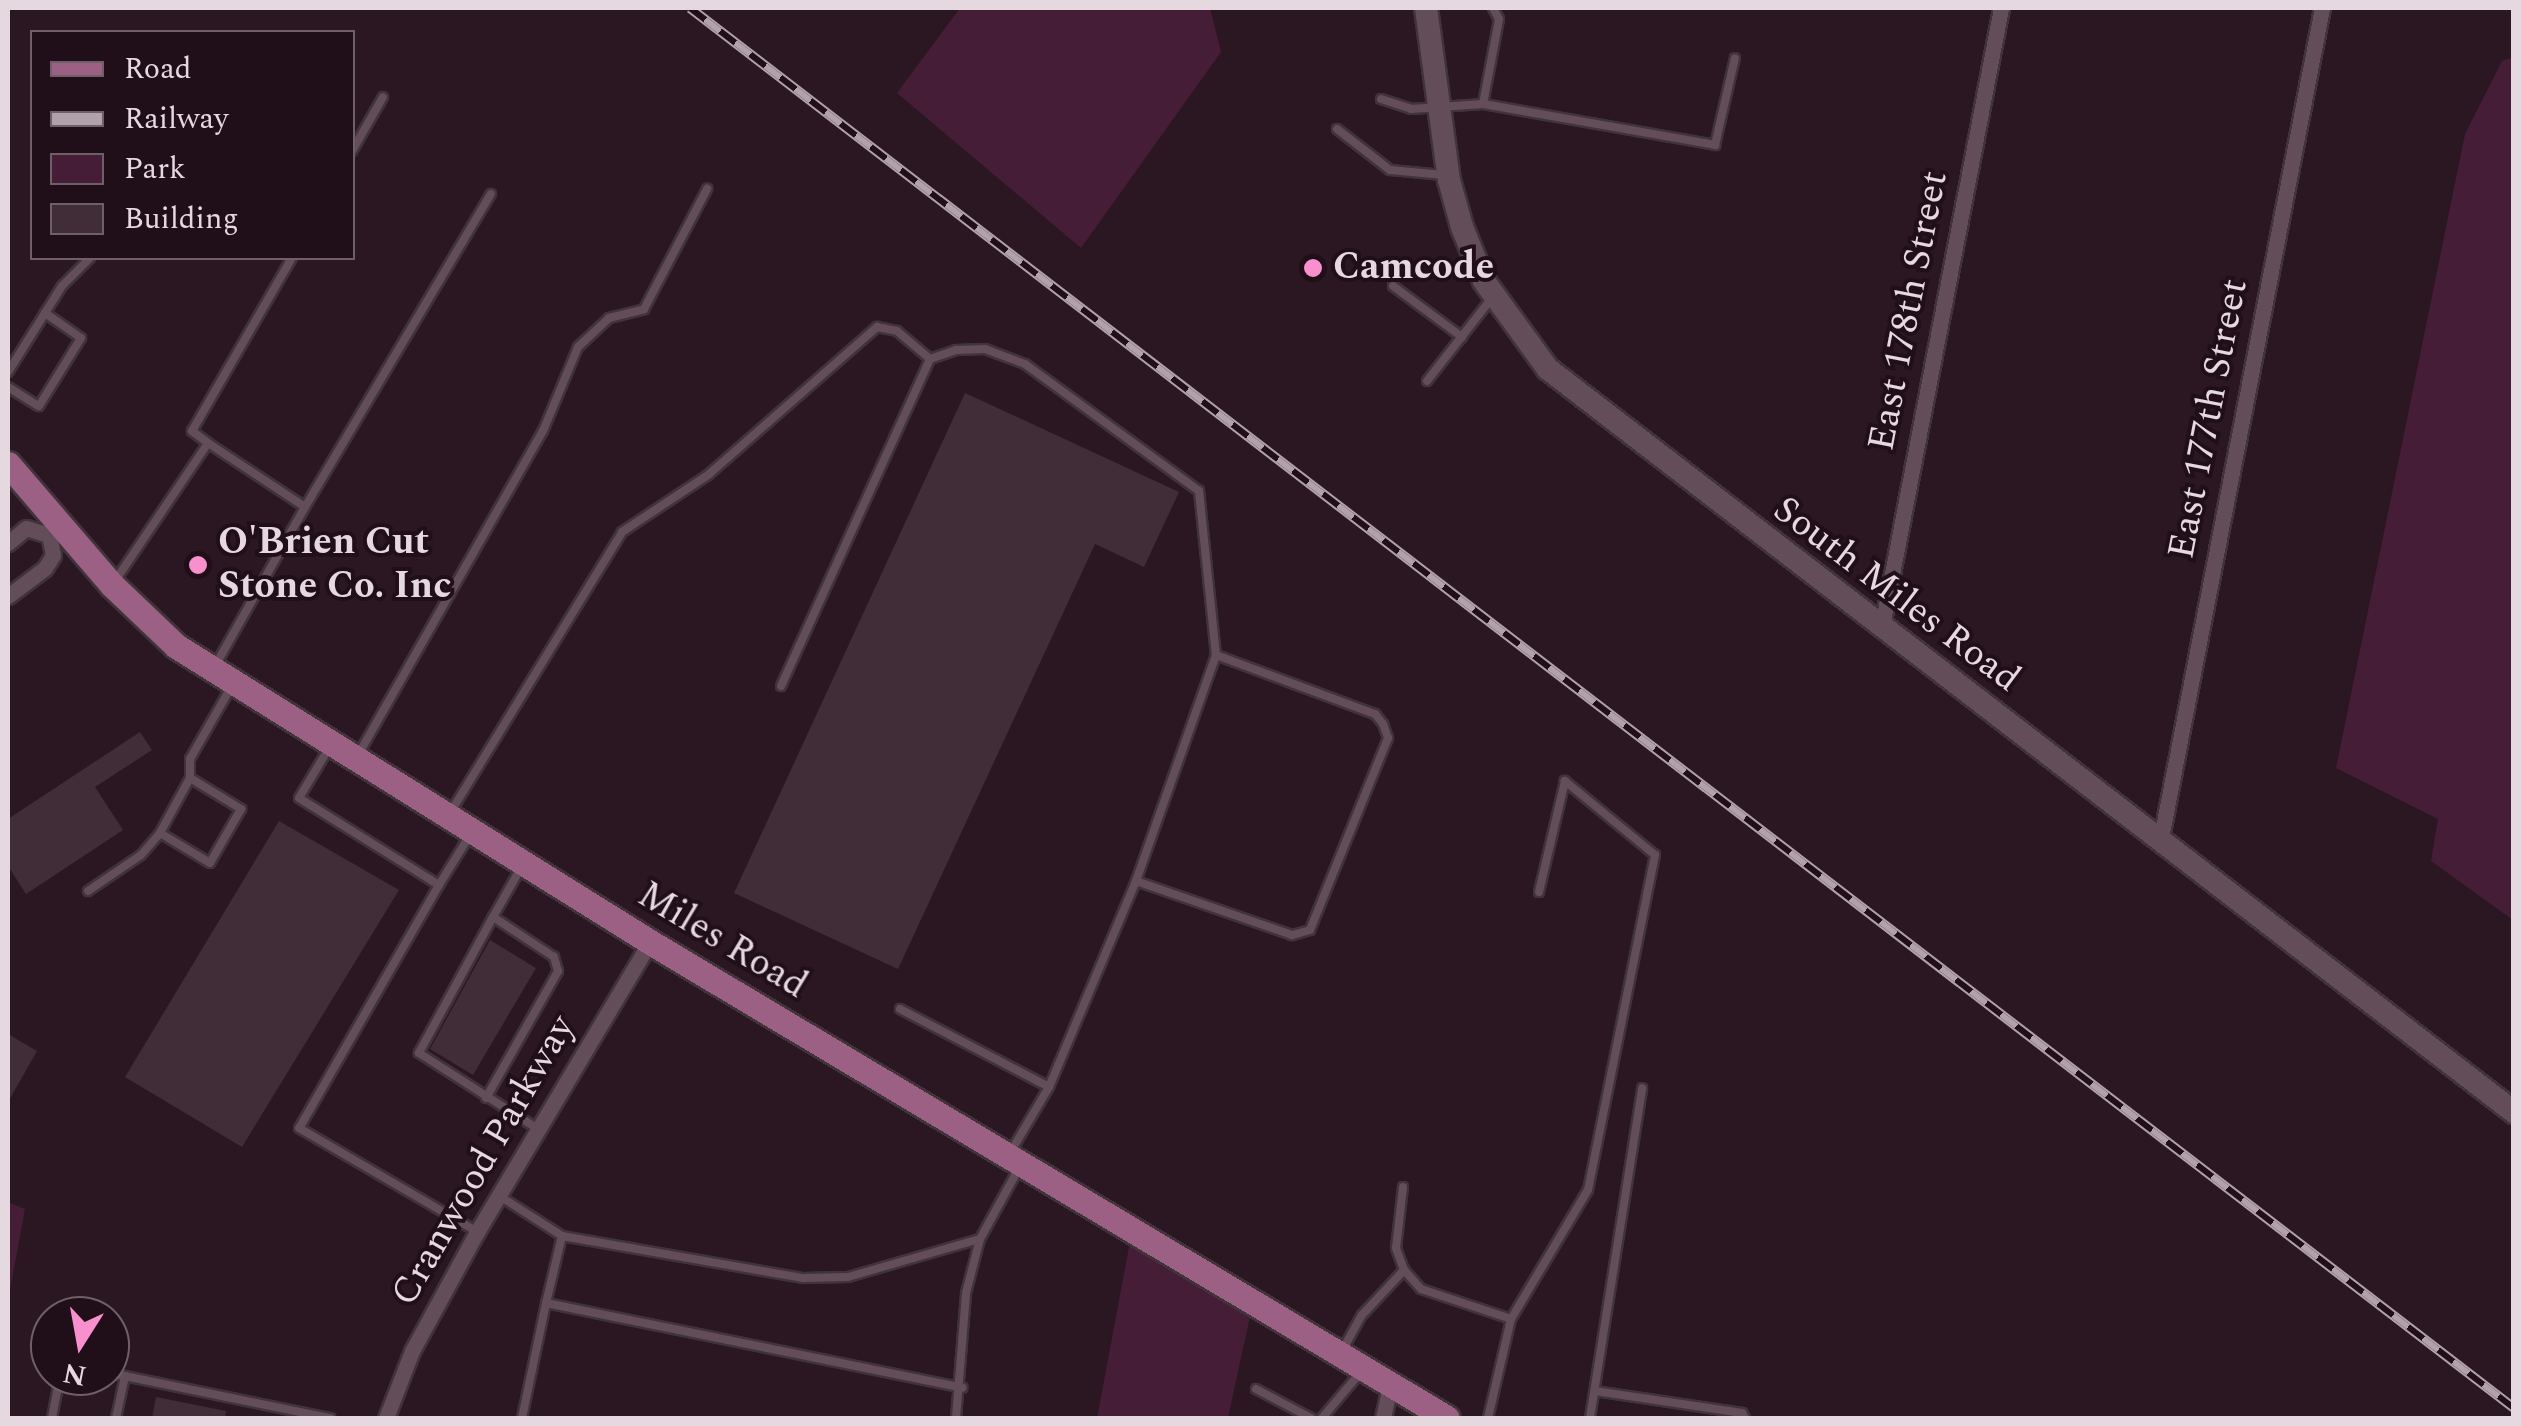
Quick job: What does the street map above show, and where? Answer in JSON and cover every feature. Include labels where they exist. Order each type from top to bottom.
[{"type":"main road","name":"Miles Road","points":[[8,464],[54,529],[163,636],[223,676],[650,942],[1447,1418]]},
{"type":"street","name":"South Miles Road","points":[[1426,8],[1448,175],[1462,227],[1494,295],[1548,369],[2514,1112]]},
{"type":"street","name":"East 178th Street","points":[[1882,626],[2001,8]]},
{"type":"street","name":"East 177th Street","points":[[2160,843],[2322,8]]},
{"type":"street","points":[[8,542],[26,528],[54,529],[53,555],[45,568],[8,596]]},
{"type":"street","name":"Cranwood Parkway","points":[[386,1418],[412,1351],[477,1232],[650,942]]},
{"type":"street","points":[[1383,1418],[1390,1386]]},
{"type":"lane","points":[[1482,104],[1499,19],[1493,8]]},
{"type":"lane","points":[[1381,100],[1411,109],[1438,102],[1482,104],[1715,145],[1735,58]]},
{"type":"lane","points":[[355,146],[384,97]]},
{"type":"lane","points":[[1337,130],[1390,170],[1448,175]]},
{"type":"lane","points":[[355,759],[543,432],[578,347],[609,318],[644,309],[707,189]]},
{"type":"lane","points":[[88,891],[141,856],[160,833],[190,778],[190,759],[223,676],[306,507],[491,194]]},
{"type":"lane","points":[[8,372],[45,313],[88,260]]},
{"type":"lane","points":[[291,260],[192,432],[306,507]]},
{"type":"lane","points":[[1394,286],[1462,336]]},
{"type":"lane","points":[[1427,381],[1494,295]]},
{"type":"lane","points":[[8,386],[39,406],[81,338],[45,313]]},
{"type":"lane","points":[[448,817],[622,532],[708,476],[877,328],[897,331],[930,359]]},
{"type":"lane","points":[[930,359],[985,349],[1026,364],[1199,491],[1216,654],[1136,881],[980,1239],[966,1293],[962,1388],[956,1418]]},
{"type":"lane","points":[[781,686],[930,359]]},
{"type":"lane","points":[[112,585],[208,443]]},
{"type":"lane","points":[[1136,881],[1292,935],[1310,930],[1388,738],[1375,714],[1216,654]]},
{"type":"lane","points":[[331,744],[299,798],[439,885]]},
{"type":"lane","points":[[160,833],[210,863],[241,809],[190,778]]},
{"type":"lane","points":[[1488,1418],[1511,1319],[1588,1190],[1654,856],[1565,781],[1539,892]]},
{"type":"lane","points":[[472,832],[299,1128],[477,1232]]},
{"type":"lane","points":[[524,864],[419,1053],[538,1129]]},
{"type":"lane","points":[[486,1098],[558,971],[554,957],[493,917]]},
{"type":"lane","points":[[900,1009],[1049,1087]]},
{"type":"lane","points":[[1590,1418],[1642,1088]]},
{"type":"lane","points":[[1403,1186],[1396,1248],[1404,1270],[1421,1289],[1511,1319]]},
{"type":"lane","points":[[498,1195],[562,1236],[803,1278],[848,1276],[980,1239]]},
{"type":"lane","points":[[522,1418],[562,1236]]},
{"type":"lane","points":[[1340,1356],[1362,1316],[1404,1270]]},
{"type":"lane","points":[[546,1304],[962,1388]]},
{"type":"lane","points":[[1322,1418],[1363,1369]]},
{"type":"lane","points":[[130,1377],[325,1418]]},
{"type":"lane","points":[[1256,1389],[1311,1418]]},
{"type":"lane","points":[[1595,1391],[1742,1412],[1744,1418]]},
{"type":"green space","points":[[960,8],[1210,8],[1221,52],[1081,248],[897,93]]},
{"type":"green space","points":[[2513,57],[2513,920],[2431,861],[2438,819],[2336,768],[2465,134],[2502,61]]},
{"type":"green space","points":[[8,1202],[25,1209],[8,1301]]},
{"type":"green space","points":[[1132,1231],[1253,1303],[1228,1418],[1097,1418]]},
{"type":"building","points":[[965,393],[1179,492],[1144,567],[1095,544],[898,969],[734,893]]},
{"type":"building","points":[[140,732],[152,750],[95,787],[123,830],[26,894],[8,866],[8,819]]},
{"type":"building","points":[[279,821],[399,890],[242,1147],[125,1077]]},
{"type":"building","points":[[490,940],[536,968],[473,1075],[430,1049]]},
{"type":"building","points":[[8,1034],[37,1051],[8,1102]]},
{"type":"building","points":[[156,1397],[226,1411],[225,1418],[152,1418]]},
{"type":"railway","points":[[690,8],[2514,1408]]},
{"type":"place","name":"Camcode","points":[[1313,268]]},
{"type":"place","name":"O'Brien Cut Stone Co. Inc","points":[[198,565]]}]
